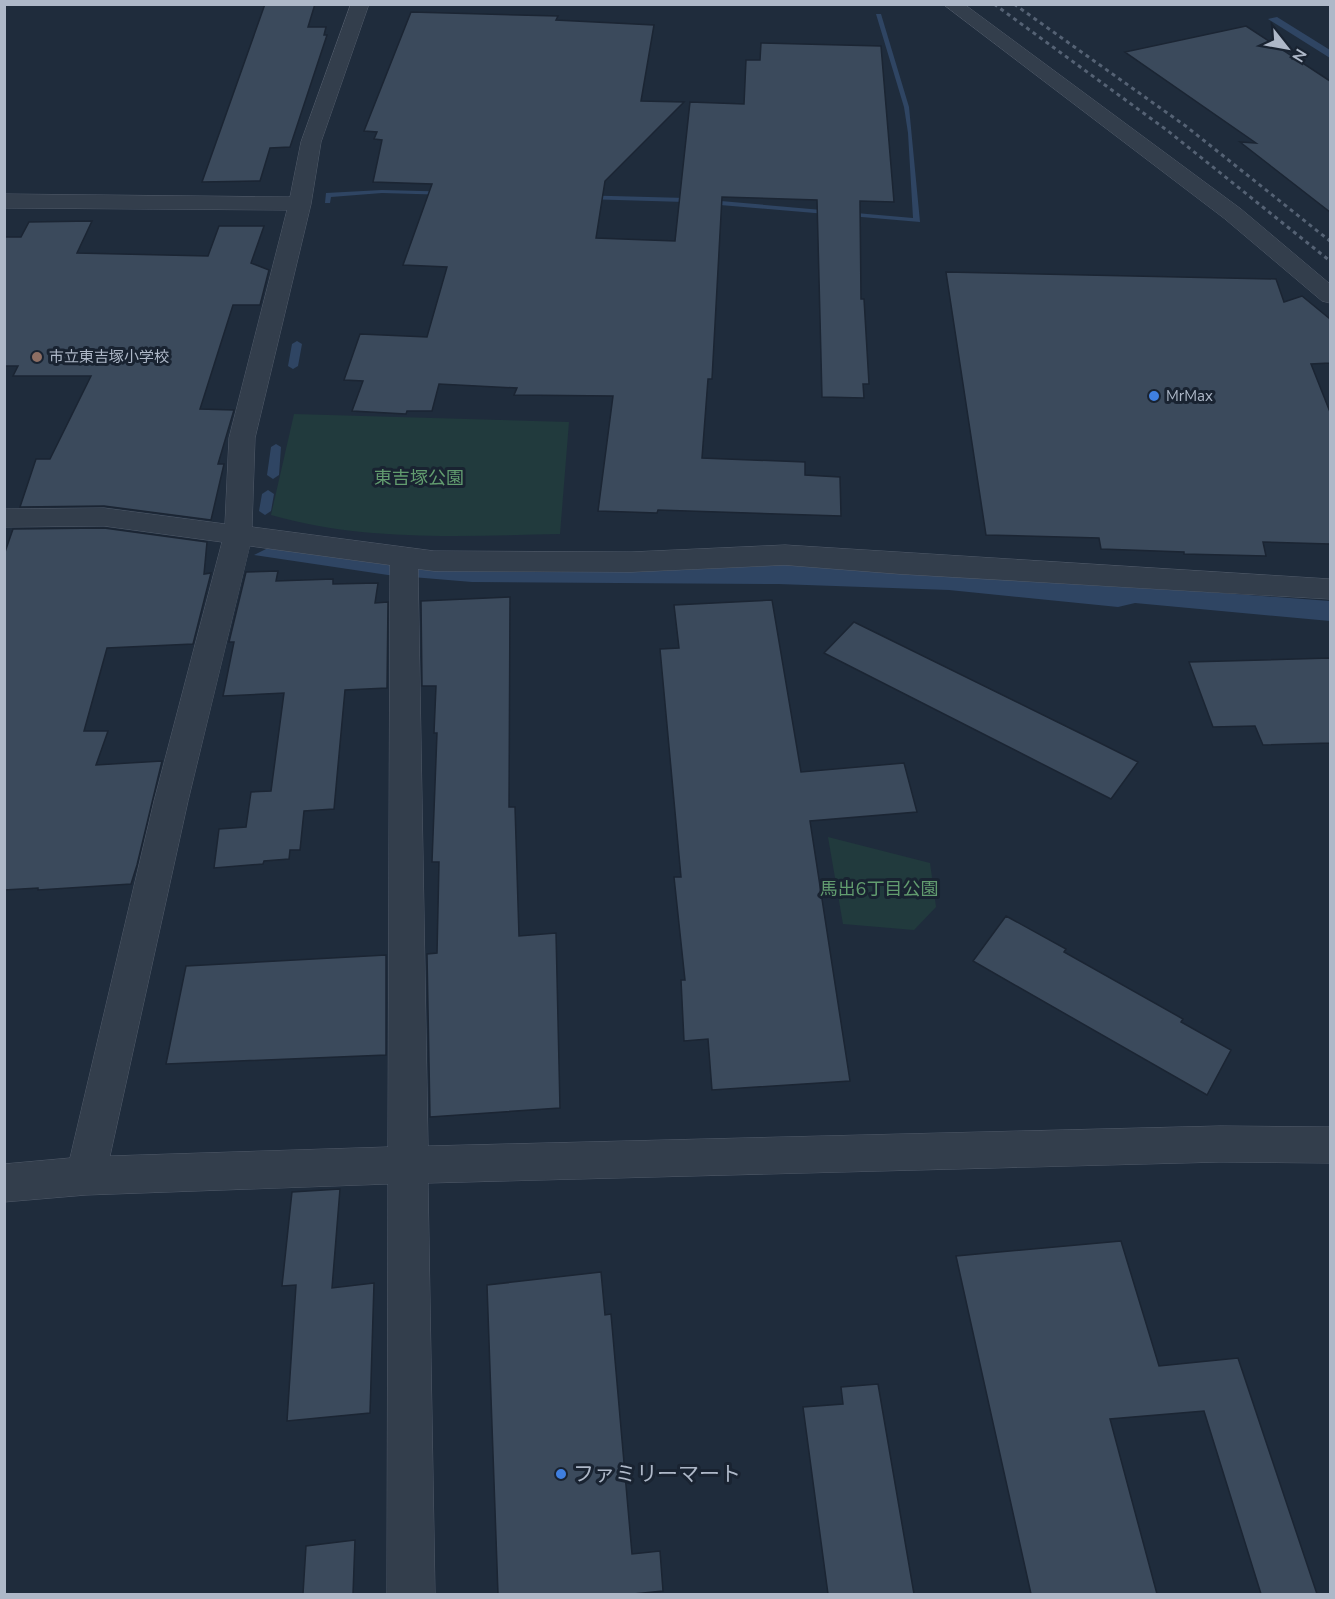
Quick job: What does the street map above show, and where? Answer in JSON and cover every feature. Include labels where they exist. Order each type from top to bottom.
[{"type":"street","points":[[86,1176],[171,801],[238,536],[242,438],[300,204],[310,142],[360,4]]},
{"type":"street","points":[[952,4],[1233,214],[1330,296]]},
{"type":"street","points":[[4,201],[300,204]]},
{"type":"street","points":[[4,518],[104,517],[403,561],[631,562],[784,555],[923,566],[1330,589]]},
{"type":"street","points":[[403,561],[411,1594]]},
{"type":"street","points":[[4,1183],[86,1176],[407,1164],[1220,1144],[1330,1145]]},
{"type":"green space","name":"東吉塚公園","points":[[294,414],[569,422],[560,534],[451,536],[378,533],[306,524],[271,515]]},
{"type":"green space","name":"馬出6丁目公園","points":[[828,837],[930,863],[936,907],[914,930],[843,924]]},
{"type":"water","points":[[876,14],[881,14],[909,107],[920,222],[685,202],[382,193],[331,197],[330,203],[325,203],[326,193],[382,190],[686,198],[913,218],[908,133],[904,107]]},
{"type":"water","points":[[1277,17],[1330,50],[1330,58],[1268,19]]},
{"type":"water","points":[[276,544],[386,559],[780,560],[1330,601],[1330,621],[1135,603],[1118,607],[949,590],[778,584],[472,582],[388,575],[254,555]]},
{"type":"building","points":[[265,4],[315,4],[308,27],[326,27],[324,35],[327,35],[290,147],[270,148],[260,181],[202,182]]},
{"type":"building","points":[[411,12],[558,16],[556,20],[654,25],[641,101],[684,102],[605,181],[596,238],[675,241],[690,102],[744,104],[746,60],[760,60],[761,43],[881,46],[894,202],[860,201],[861,299],[864,299],[869,384],[863,384],[864,398],[822,397],[817,200],[722,197],[712,379],[708,379],[702,458],[805,462],[805,475],[840,477],[841,516],[658,510],[657,513],[598,511],[613,396],[514,395],[517,388],[439,384],[432,411],[407,411],[406,414],[352,411],[363,381],[344,380],[360,334],[427,337],[447,267],[403,265],[432,184],[373,182],[382,140],[374,139],[377,132],[364,131]]},
{"type":"building","points":[[1246,26],[1330,81],[1330,212],[1240,142],[1256,143],[1125,52]]},
{"type":"building","points":[[92,221],[77,253],[208,256],[219,226],[264,226],[251,263],[269,270],[260,305],[233,305],[200,409],[234,410],[218,464],[224,464],[211,520],[104,506],[20,507],[36,459],[50,459],[91,376],[13,376],[18,366],[4,366],[4,237],[21,237],[29,222]]},
{"type":"building","points":[[946,272],[1276,279],[1284,302],[1302,296],[1330,319],[1330,363],[1311,364],[1330,412],[1330,544],[1263,542],[1266,556],[1184,554],[1184,552],[1101,549],[1099,538],[986,535]]},
{"type":"building","points":[[104,528],[207,542],[204,574],[211,573],[193,644],[107,648],[84,731],[108,731],[96,765],[162,761],[137,865],[131,884],[4,890],[4,555],[13,529]]},
{"type":"building","points":[[278,571],[276,581],[333,579],[333,584],[378,583],[375,603],[388,602],[387,688],[345,690],[334,809],[304,811],[300,850],[290,850],[289,859],[264,861],[263,864],[214,868],[219,829],[246,827],[251,792],[271,791],[284,693],[223,696],[234,642],[229,642],[246,572]]},
{"type":"building","points":[[510,597],[509,807],[515,807],[519,936],[556,933],[560,1108],[430,1117],[427,954],[437,953],[439,862],[432,862],[437,733],[434,733],[436,686],[422,686],[421,601]]},
{"type":"building","points":[[772,600],[801,772],[904,763],[917,812],[810,821],[850,1081],[712,1090],[708,1039],[684,1041],[681,980],[685,980],[674,877],[681,877],[660,649],[679,648],[674,605]]},
{"type":"building","points":[[854,622],[1138,762],[1111,799],[824,653]]},
{"type":"building","points":[[1330,658],[1330,743],[1263,745],[1255,726],[1213,727],[1189,662]]},
{"type":"building","points":[[1006,916],[1066,949],[1064,952],[1183,1019],[1181,1022],[1231,1050],[1207,1095],[973,961]]},
{"type":"building","points":[[386,955],[386,1055],[166,1064],[186,966]]},
{"type":"building","points":[[340,1189],[332,1288],[374,1283],[370,1413],[287,1421],[296,1285],[282,1286],[292,1192]]},
{"type":"building","points":[[1121,1241],[1159,1366],[1238,1358],[1317,1594],[1261,1594],[1204,1411],[1110,1419],[1157,1594],[1031,1594],[956,1256]]},
{"type":"building","points":[[601,1272],[605,1315],[611,1314],[632,1554],[660,1551],[663,1591],[633,1594],[498,1594],[487,1285]]},
{"type":"building","points":[[878,1384],[914,1594],[828,1594],[803,1407],[843,1404],[841,1387]]},
{"type":"building","points":[[355,1540],[353,1594],[303,1594],[306,1546]]},
{"type":"waterway","points":[[293,366],[297,344]]},
{"type":"waterway","points":[[273,475],[276,447]]},
{"type":"waterway","points":[[265,511],[268,494]]},
{"type":"railway","points":[[994,4],[1168,131],[1330,261]]},
{"type":"railway","points":[[1014,4],[1187,127],[1330,241]]},
{"type":"place","name":"市立東吉塚小学校","points":[[37,357]]},
{"type":"place","name":"MrMax","points":[[1154,396]]},
{"type":"place","name":"ファミリーマート","points":[[561,1474]]}]
